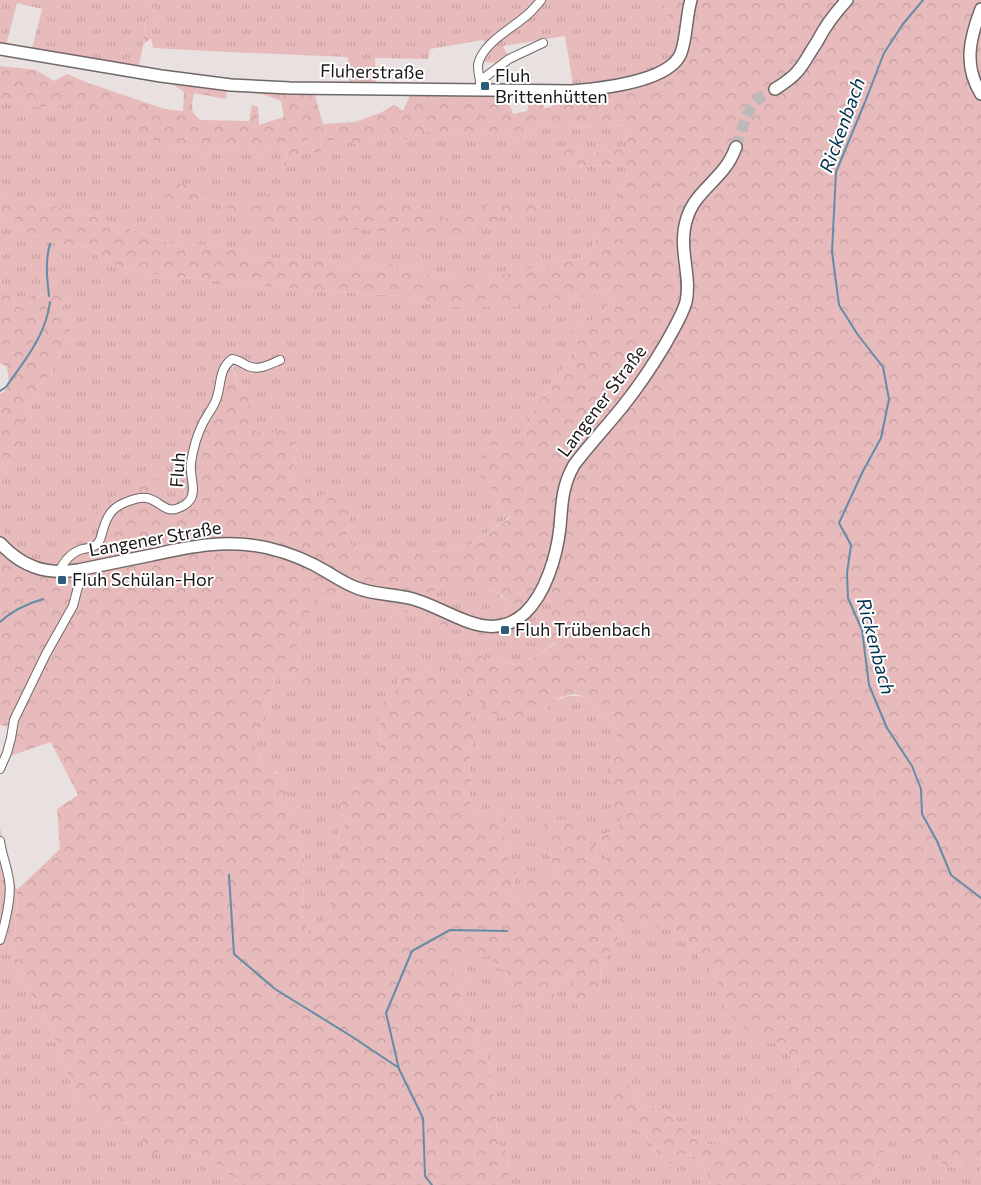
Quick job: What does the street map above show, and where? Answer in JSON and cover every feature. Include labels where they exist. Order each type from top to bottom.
[{"type":"main road","name":"Fluherstraße","points":[[0,49],[161,76],[231,85],[290,88],[480,86],[571,92],[604,89],[664,71],[676,61],[680,54],[691,0]]},
{"type":"main road","points":[[775,89],[788,81],[806,61],[826,26],[847,0]]},
{"type":"main road","points":[[981,9],[969,52],[970,66],[981,94]]},
{"type":"main road","name":"Langener Straße","points":[[0,543],[12,555],[24,563],[38,569],[59,572],[78,570],[198,546],[249,545],[282,552],[299,558],[357,588],[413,599],[481,626],[493,627],[504,625],[517,619],[536,600],[547,579],[558,542],[564,487],[568,475],[639,385],[678,321],[687,296],[682,243],[687,218],[701,193],[731,159],[736,147]]},
{"type":"street","points":[[480,86],[478,64],[482,54],[506,30],[532,11],[541,0]]},
{"type":"street","points":[[480,86],[509,59],[543,43]]},
{"type":"street","name":"Fluh","points":[[59,572],[71,554],[94,547],[99,543],[106,518],[118,506],[144,497],[152,499],[164,508],[172,510],[190,501],[193,490],[190,466],[192,453],[202,424],[216,399],[226,364],[232,359],[237,359],[250,367],[256,368],[280,360]]},
{"type":"street","points":[[0,769],[7,753],[14,720],[46,654],[73,606],[78,587],[78,570]]},
{"type":"street","points":[[0,841],[10,881],[10,889],[0,940]]},
{"type":"green space","points":[[0,0],[147,0],[139,66],[32,48],[42,9],[17,3],[6,45],[0,44]]},
{"type":"green space","points":[[147,0],[156,0],[151,38],[143,45]]},
{"type":"green space","points":[[156,0],[661,0],[670,21],[689,37],[673,68],[575,96],[565,36],[503,46],[507,55],[497,63],[484,62],[490,49],[483,40],[430,49],[428,59],[375,58],[376,85],[349,85],[348,57],[153,48],[151,38]]},
{"type":"green space","points":[[661,0],[981,0],[981,1158],[953,1168],[943,1164],[934,1150],[926,1148],[912,1151],[896,1125],[866,1185],[709,1185],[707,1173],[695,1157],[680,1153],[674,1166],[658,1154],[648,1138],[621,1119],[610,1103],[621,1084],[634,1088],[637,1098],[646,1107],[665,1111],[672,1116],[690,1135],[708,1144],[720,1145],[726,1143],[735,1120],[743,1120],[760,1094],[770,1090],[791,1095],[802,1080],[799,1069],[783,1047],[777,1043],[762,1042],[736,1022],[723,1004],[716,988],[718,978],[699,957],[696,949],[690,946],[677,931],[653,926],[637,929],[620,917],[619,936],[600,967],[601,984],[597,992],[580,1009],[571,995],[570,973],[553,981],[555,1001],[547,1001],[536,988],[522,983],[527,1017],[522,1021],[513,1009],[513,986],[506,971],[498,968],[491,956],[453,961],[453,972],[466,978],[459,1002],[469,1016],[478,1046],[487,1055],[496,1104],[497,1141],[508,1155],[510,1182],[513,1185],[242,1185],[210,1158],[171,1147],[144,1159],[141,1123],[100,1121],[79,1102],[48,1021],[14,967],[17,890],[60,849],[57,809],[78,795],[51,742],[10,756],[15,728],[0,725],[0,524],[15,548],[28,556],[55,565],[46,576],[64,579],[74,588],[87,593],[93,582],[105,570],[100,561],[91,560],[98,552],[99,531],[95,517],[99,506],[141,478],[159,480],[166,496],[174,502],[184,498],[187,469],[182,453],[186,437],[195,427],[195,407],[214,400],[216,372],[232,364],[238,386],[249,388],[248,426],[265,436],[288,426],[297,447],[294,465],[296,478],[308,483],[317,497],[330,492],[344,503],[351,514],[346,538],[353,547],[391,552],[457,550],[471,544],[511,517],[499,504],[491,488],[480,483],[479,469],[493,438],[525,433],[537,403],[558,380],[563,365],[575,360],[577,341],[572,329],[600,316],[613,296],[610,291],[602,289],[589,299],[576,295],[563,302],[551,294],[547,308],[528,299],[517,307],[436,307],[418,297],[304,290],[142,273],[100,260],[91,248],[66,246],[20,230],[15,219],[0,218],[0,196],[87,214],[169,243],[222,246],[251,256],[306,261],[324,258],[345,269],[356,262],[371,269],[388,263],[414,267],[434,279],[467,276],[492,277],[585,257],[604,227],[619,190],[629,177],[624,167],[620,165],[565,166],[559,158],[565,151],[576,145],[577,155],[625,148],[633,125],[565,127],[540,125],[529,138],[494,134],[479,136],[470,131],[445,136],[423,131],[412,138],[402,139],[393,130],[368,141],[363,147],[338,138],[325,143],[320,152],[310,154],[315,147],[312,138],[304,141],[298,152],[296,164],[282,166],[289,151],[284,142],[268,145],[261,153],[227,146],[204,154],[193,146],[172,148],[141,135],[115,121],[108,110],[77,110],[62,103],[34,107],[7,100],[0,104],[0,66],[36,70],[54,81],[67,74],[165,109],[183,111],[184,92],[171,83],[220,88],[227,86],[226,99],[194,93],[193,111],[201,120],[249,121],[252,105],[258,107],[259,125],[284,117],[281,101],[256,92],[263,89],[314,92],[323,124],[355,122],[382,112],[394,105],[403,111],[410,95],[454,96],[496,93],[507,98],[513,114],[527,111],[530,96],[540,98],[545,109],[575,96],[673,68],[688,37],[670,21]],"holes":[[[447,583],[477,585],[494,591],[509,603],[514,613],[522,612],[536,592],[553,603],[544,625],[556,642],[544,651],[533,658],[513,664],[493,660],[468,649],[459,656],[451,670],[471,695],[495,715],[514,722],[541,712],[561,697],[575,694],[589,698],[597,714],[617,729],[617,751],[607,768],[615,810],[622,815],[618,828],[599,836],[607,862],[597,864],[595,850],[583,826],[569,819],[551,820],[544,824],[537,836],[545,845],[556,872],[550,879],[534,874],[527,880],[522,896],[513,904],[511,890],[517,873],[509,863],[503,822],[499,813],[482,823],[474,814],[469,798],[471,780],[469,762],[474,735],[470,710],[446,673],[432,661],[424,658],[425,669],[420,673],[399,678],[393,698],[377,708],[377,715],[381,725],[380,746],[385,762],[385,773],[382,781],[369,777],[361,787],[345,794],[341,802],[340,811],[348,821],[338,833],[342,869],[330,870],[324,887],[328,901],[336,911],[326,914],[320,933],[313,940],[307,930],[303,915],[304,850],[299,843],[298,823],[287,810],[285,774],[274,773],[272,764],[262,763],[255,745],[274,683],[284,676],[295,679],[299,687],[306,687],[310,680],[322,679],[296,648],[303,639],[304,620],[321,597],[336,601],[344,597],[369,599],[384,604],[395,614],[410,611],[437,624],[478,635],[500,636],[475,630],[416,606],[420,600]]]},
{"type":"green space","points":[[7,100],[34,107],[62,103],[77,110],[108,110],[115,121],[172,148],[193,146],[204,154],[227,146],[261,153],[268,145],[284,142],[289,151],[282,165],[298,152],[304,141],[313,138],[315,147],[310,153],[325,143],[338,138],[368,141],[393,129],[412,138],[423,131],[445,136],[471,131],[479,136],[494,134],[529,138],[540,125],[565,127],[633,125],[625,148],[577,155],[576,145],[565,166],[620,165],[624,167],[629,177],[619,190],[604,227],[585,257],[492,277],[467,276],[434,279],[414,267],[388,263],[371,269],[356,262],[345,269],[324,258],[306,261],[251,256],[222,246],[169,243],[87,214],[0,196],[0,104]]},
{"type":"green space","points":[[167,181],[185,185],[226,203],[266,205],[267,188],[271,189],[270,202],[279,205],[343,213],[358,201],[410,205],[423,217],[439,217],[451,220],[469,217],[485,206],[570,196],[578,202],[541,203],[535,211],[501,217],[483,228],[470,233],[437,234],[419,239],[408,231],[394,238],[389,232],[256,222],[231,209],[204,200],[172,203],[162,195]]},
{"type":"green space","points":[[0,218],[15,219],[20,230],[40,238],[66,246],[91,248],[100,260],[142,273],[304,290],[418,297],[436,307],[528,299],[551,293],[563,302],[576,295],[589,299],[602,289],[610,291],[613,296],[600,316],[572,329],[577,341],[575,360],[563,365],[558,380],[537,403],[525,433],[491,488],[499,504],[511,516],[471,544],[457,550],[428,552],[391,552],[353,547],[346,538],[351,514],[317,497],[308,483],[296,478],[294,466],[297,447],[265,436],[248,426],[248,388],[238,386],[233,364],[214,400],[195,408],[195,427],[186,437],[187,469],[184,498],[174,502],[166,496],[159,480],[95,517],[99,531],[98,552],[92,560],[100,561],[105,570],[93,582],[87,593],[74,588],[64,579],[45,576],[54,565],[22,554],[5,536],[0,524],[0,483],[23,437],[23,417],[33,401],[38,384],[51,375],[52,365],[71,336],[70,325],[64,316],[62,308],[66,297],[55,288],[21,310],[17,302],[7,294],[0,280]]},
{"type":"green space","points":[[0,280],[7,294],[17,302],[21,309],[31,296],[40,297],[49,288],[55,287],[66,297],[62,308],[64,316],[70,325],[71,336],[52,365],[51,375],[38,384],[33,401],[23,417],[23,437],[0,483],[0,394],[4,392],[9,383],[7,367],[0,363]]},
{"type":"green space","points":[[447,583],[474,584],[488,588],[510,605],[536,592],[553,603],[556,641],[544,650],[523,662],[504,663],[481,656],[467,649],[451,670],[471,695],[541,712],[553,703],[568,696],[589,698],[597,714],[617,729],[617,751],[607,768],[622,815],[621,825],[617,830],[599,836],[607,862],[597,864],[595,850],[537,836],[545,845],[556,872],[550,879],[527,880],[522,896],[513,905],[511,890],[517,873],[509,863],[503,822],[499,813],[482,824],[474,814],[469,798],[471,780],[469,762],[474,735],[424,658],[425,669],[420,673],[399,678],[393,699],[377,715],[381,725],[380,746],[385,762],[385,773],[382,781],[369,778],[361,787],[345,794],[340,805],[341,815],[348,821],[338,833],[342,870],[336,911],[326,914],[320,933],[313,940],[307,930],[303,915],[304,850],[299,843],[298,823],[287,810],[285,774],[268,769],[255,745],[274,683],[283,676],[295,679],[299,687],[306,687],[296,648],[303,639],[303,620],[321,597],[336,601],[344,597],[369,599],[384,604],[395,614],[410,611],[437,624],[497,635],[475,630],[416,605],[419,600]]},
{"type":"green space","points":[[0,828],[7,863],[17,890],[14,967],[48,1021],[79,1102],[101,1121],[141,1123],[171,1147],[210,1158],[242,1185],[0,1185]]},
{"type":"green space","points":[[620,917],[637,929],[653,926],[677,931],[690,946],[696,949],[699,957],[718,978],[762,1042],[777,1043],[783,1047],[799,1069],[802,1080],[791,1095],[772,1090],[752,1102],[743,1120],[735,1120],[726,1143],[720,1145],[708,1144],[696,1139],[665,1111],[646,1107],[637,1098],[634,1088],[621,1119],[648,1138],[658,1154],[674,1166],[680,1153],[695,1157],[707,1173],[709,1185],[513,1185],[510,1182],[508,1155],[497,1142],[496,1104],[487,1055],[478,1046],[469,1016],[459,1002],[466,978],[453,972],[453,961],[491,955],[498,968],[506,971],[513,986],[513,1009],[527,1017],[522,982],[536,988],[547,1001],[555,1001],[553,981],[571,973],[571,995],[580,1009],[601,984],[600,967],[619,936]]},
{"type":"green space","points":[[896,1124],[926,1148],[935,1150],[953,1168],[981,1158],[981,1185],[866,1185],[882,1156]]},
{"type":"waterway","name":"Rickenbach","points":[[923,0],[903,24],[884,53],[836,172],[832,252],[839,305],[858,335],[883,367],[889,399],[881,438],[863,471],[839,523],[851,545],[847,573],[848,598],[862,630],[869,685],[887,728],[912,766],[921,789],[922,814],[937,841],[951,875],[981,898]]},
{"type":"waterway","points":[[49,296],[47,263],[50,244]]},
{"type":"waterway","points":[[0,391],[6,387],[34,347],[48,314],[50,302]]},
{"type":"waterway","points":[[0,622],[20,608],[43,599]]},
{"type":"waterway","points":[[229,875],[234,954],[275,989],[399,1068]]},
{"type":"waterway","points":[[432,1185],[425,1176],[423,1118],[399,1069],[386,1013],[412,951],[450,930],[507,931]]},
{"type":"tunnel","points":[[736,147],[744,122],[754,104],[775,89]]},
{"type":"place","name":"Fluh Brittenhütten","points":[[485,86]]},
{"type":"place","name":"Fluh Schülan-Hor","points":[[62,580]]},
{"type":"place","name":"Fluh Trübenbach","points":[[505,630]]}]
